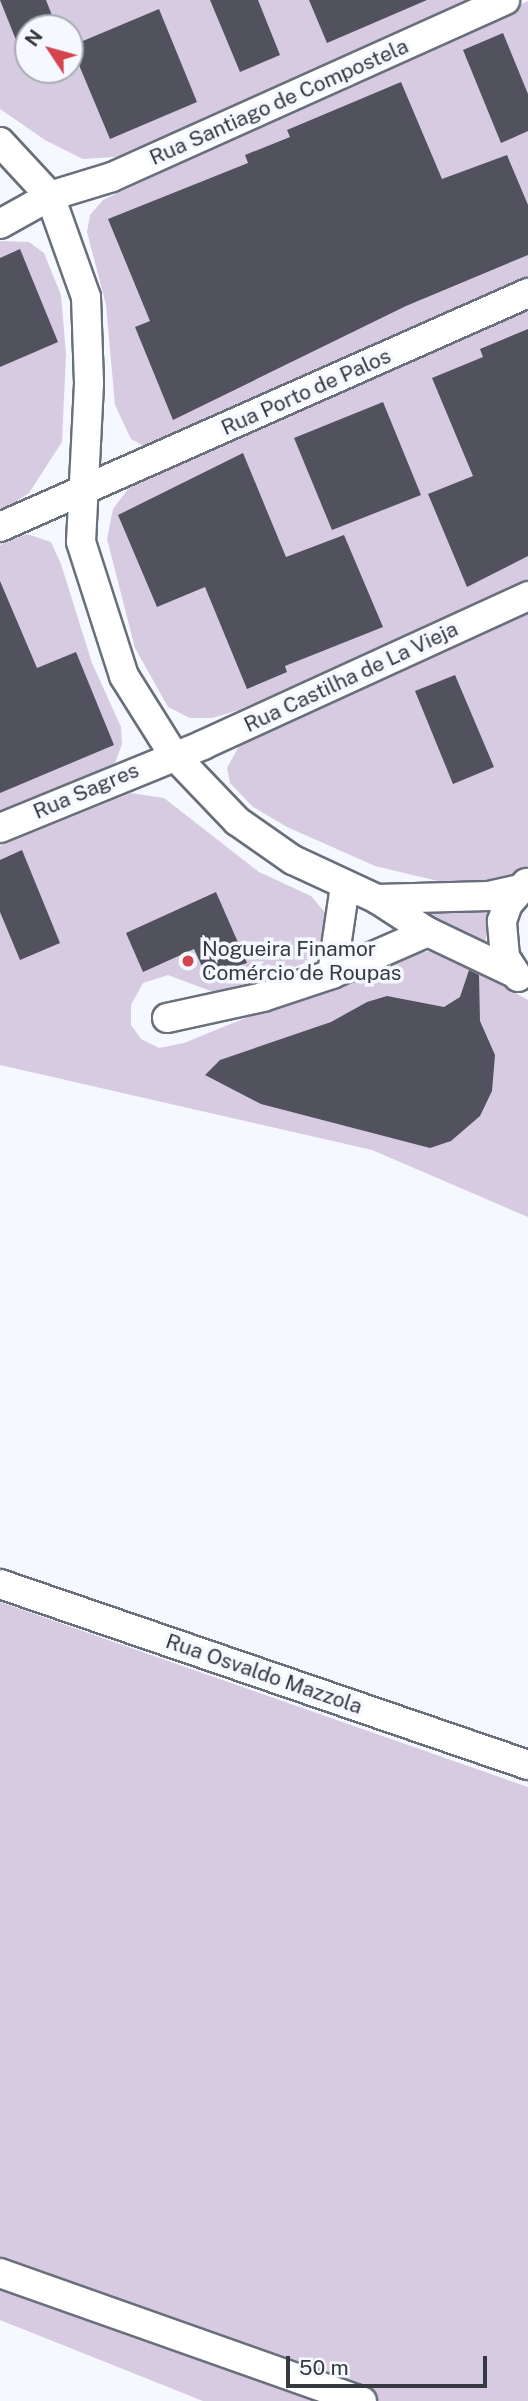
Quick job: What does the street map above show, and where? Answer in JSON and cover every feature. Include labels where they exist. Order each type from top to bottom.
[{"type":"street","name":"Rua Santiago de Compostela","points":[[0,225],[50,196],[112,177],[505,0]]},
{"type":"street","points":[[0,142],[50,196],[86,297],[89,384],[81,542],[124,676],[173,754],[237,821],[293,860],[377,899],[428,932],[521,979]]},
{"type":"street","name":"Rua Porto de Palos","points":[[0,527],[528,293]]},
{"type":"street","name":"Rua Castilha de La Vieja","points":[[173,754],[203,745],[528,596]]},
{"type":"street","name":"Rua Sagres","points":[[0,828],[173,754]]},
{"type":"street","points":[[377,899],[489,896],[523,885]]},
{"type":"street","points":[[521,979],[505,957],[502,921],[523,885]]},
{"type":"street","points":[[332,974],[345,886]]},
{"type":"street","points":[[167,1018],[263,997],[332,974],[428,932]]},
{"type":"street","name":"Rua Osvaldo Mazzola","points":[[0,1584],[528,1765]]},
{"type":"street","points":[[0,2273],[362,2401]]},
{"type":"shaded area","points":[[0,0],[473,0],[129,156],[83,159],[45,140],[0,109]]},
{"type":"shaded area","points":[[528,1],[528,279],[159,442],[144,446],[131,439],[115,405],[106,305],[87,232],[90,215],[103,200]]},
{"type":"shaded area","points":[[0,241],[29,242],[44,253],[61,295],[66,354],[62,442],[29,493],[0,512]]},
{"type":"shaded area","points":[[528,309],[528,583],[239,710],[212,718],[190,718],[168,707],[135,648],[107,539],[113,509],[128,489],[150,473]]},
{"type":"shaded area","points":[[27,534],[51,542],[61,564],[92,663],[121,727],[122,744],[115,763],[0,815],[0,545]]},
{"type":"shaded area","points":[[528,611],[528,866],[503,881],[442,882],[375,866],[287,827],[253,807],[230,783],[227,768],[239,746],[270,728]]},
{"type":"shaded area","points":[[131,793],[164,798],[259,872],[311,896],[328,916],[330,937],[307,962],[224,996],[168,975],[143,983],[131,1005],[131,1025],[141,1039],[159,1048],[184,1043],[397,956],[439,950],[528,1000],[528,1217],[372,1150],[0,1065],[0,846]]},
{"type":"shaded area","points":[[410,907],[495,909],[485,942]]},
{"type":"shaded area","points":[[0,1602],[528,1787],[528,2401],[203,2401],[0,2320]]},
{"type":"building","points":[[0,0],[46,0],[52,14],[14,14],[14,35]]},
{"type":"building","points":[[210,0],[258,0],[280,55],[240,72]]},
{"type":"building","points":[[309,0],[427,0],[327,43]]},
{"type":"building","points":[[159,9],[197,102],[110,139],[84,77],[84,41]]},
{"type":"building","points":[[503,33],[528,94],[528,131],[501,143],[463,50]]},
{"type":"building","points":[[401,82],[442,179],[507,155],[528,205],[528,255],[406,306],[173,420],[135,327],[150,321],[108,219],[248,163],[245,155],[290,137],[287,130]]},
{"type":"building","points":[[20,249],[58,342],[0,367],[0,258]]},
{"type":"building","points":[[528,329],[528,556],[467,587],[428,494],[473,476],[432,378],[483,357],[480,349]]},
{"type":"building","points":[[383,402],[421,495],[332,530],[294,438]]},
{"type":"building","points":[[243,453],[286,557],[344,535],[383,627],[285,666],[287,672],[247,689],[205,587],[157,607],[118,515]]},
{"type":"building","points":[[0,581],[37,668],[76,652],[114,745],[0,793]]},
{"type":"building","points":[[455,675],[494,767],[453,784],[415,691]]},
{"type":"building","points":[[22,850],[60,943],[20,960],[0,912],[0,860]]},
{"type":"building","points":[[216,892],[247,963],[206,975],[194,949],[143,972],[126,933]]},
{"type":"building","points":[[469,970],[479,975],[480,1021],[495,1055],[492,1091],[480,1116],[451,1141],[430,1148],[261,1104],[205,1075],[220,1060],[331,1022],[367,1002],[387,996],[444,1007],[460,997]]},
{"type":"place","name":"Nogueira Finamor Comércio de Roupas","points":[[188,961]]}]
